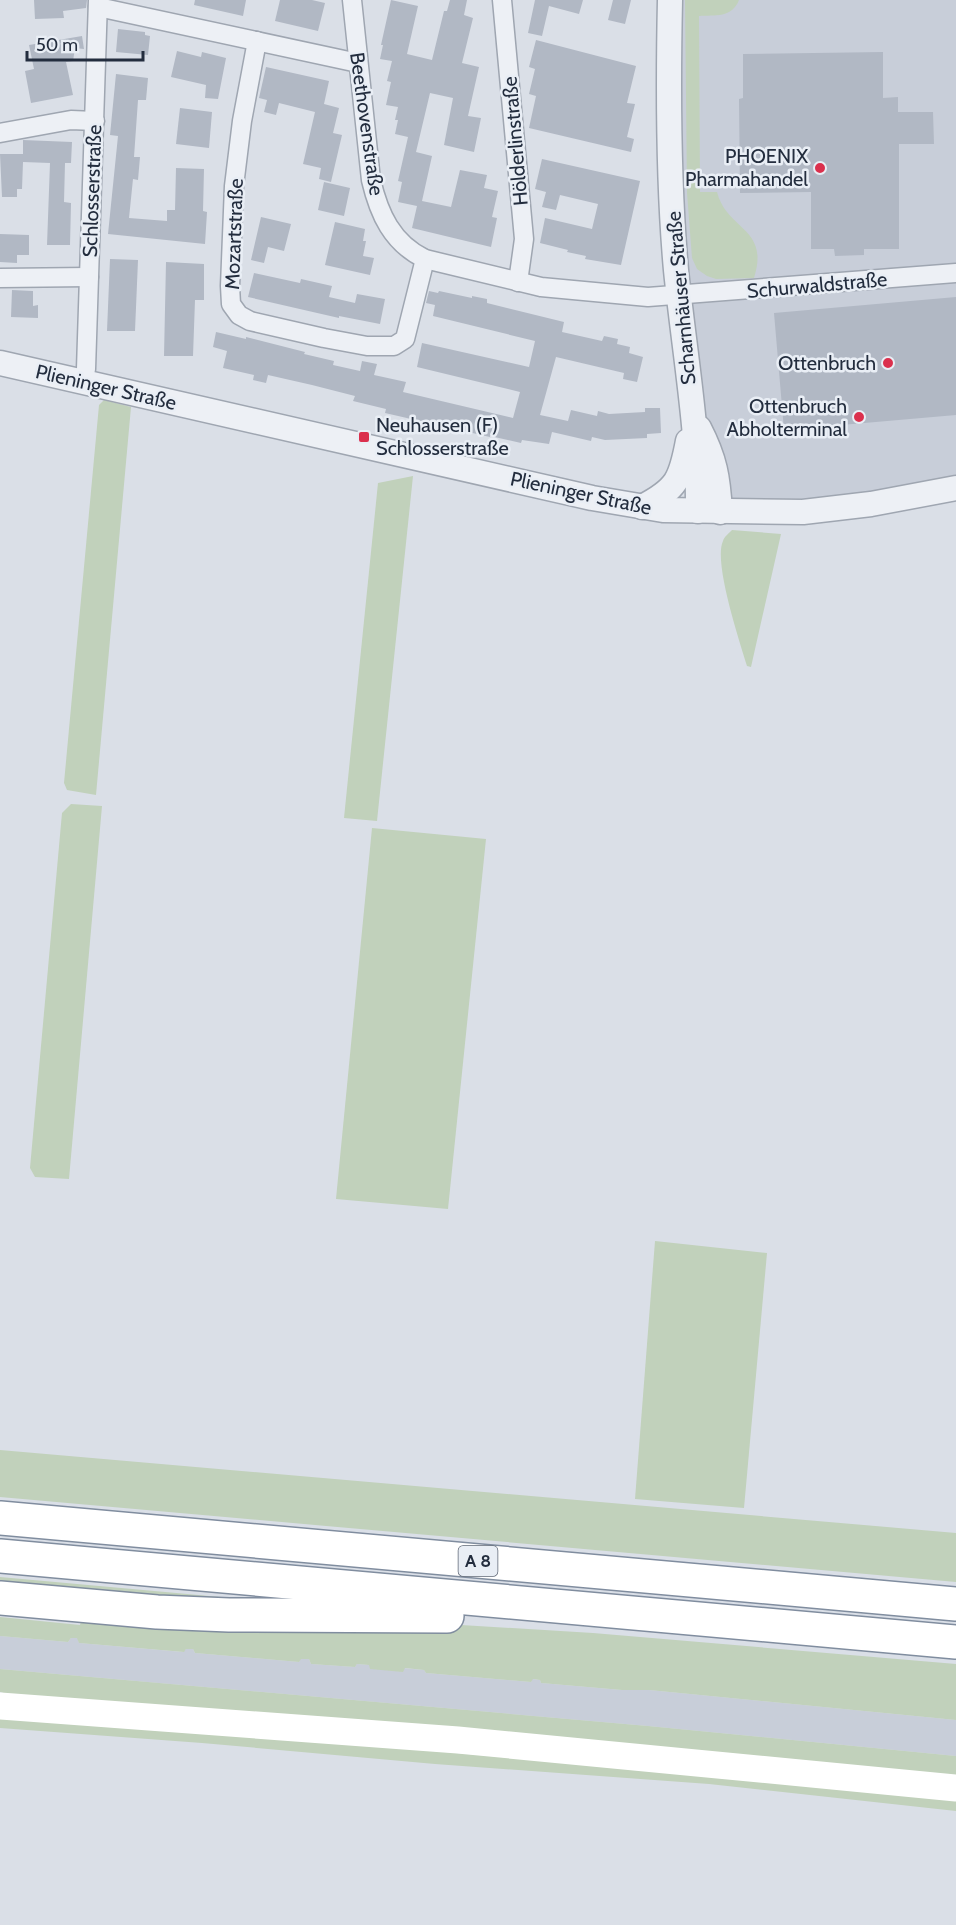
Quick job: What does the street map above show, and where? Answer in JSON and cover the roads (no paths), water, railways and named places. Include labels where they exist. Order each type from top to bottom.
[{"type":"highway","name":"A 8","points":[[0,1518],[956,1604]]},
{"type":"highway","name":"A 8","points":[[0,1556],[956,1642]]},
{"type":"highway","points":[[0,1598],[157,1612],[256,1616],[442,1616],[582,1609]]},
{"type":"main road","points":[[0,1706],[447,1739],[736,1765],[956,1788]]},
{"type":"street","name":"Beethovenstraße","points":[[352,0],[371,180],[386,224],[395,237],[413,253],[425,258],[541,287],[648,297],[679,296]]},
{"type":"street","name":"Hölderlinstraße","points":[[502,0],[524,239],[518,282]]},
{"type":"street","name":"Scharnhäuser Straße","points":[[670,0],[671,172],[679,296],[698,478],[709,512]]},
{"type":"street","points":[[98,3],[357,63]]},
{"type":"street","name":"Schlosserstraße","points":[[83,382],[86,369],[98,3]]},
{"type":"street","name":"Mozartstraße","points":[[256,41],[234,186],[230,286],[231,304],[239,315],[250,321],[314,336],[367,346],[394,346],[405,339],[425,258]]},
{"type":"street","points":[[0,133],[71,120],[95,121]]},
{"type":"street","name":"Schurwaldstraße","points":[[679,296],[956,273]]},
{"type":"street","points":[[0,278],[89,277]]},
{"type":"street","name":"Plieninger Straße","points":[[0,363],[642,507],[709,512],[828,510],[956,488]]},
{"type":"street","name":"Scharnhäuser Straße","points":[[642,507],[668,492],[678,478],[684,462],[692,415]]},
{"type":"place","name":"PHOENIX Pharmahandel","points":[[820,168]]},
{"type":"place","name":"Ottenbruch","points":[[888,363]]},
{"type":"place","name":"Ottenbruch Abholterminal","points":[[859,417]]},
{"type":"place","name":"Neuhausen (F) Schlosserstraße","points":[[364,437]]}]
